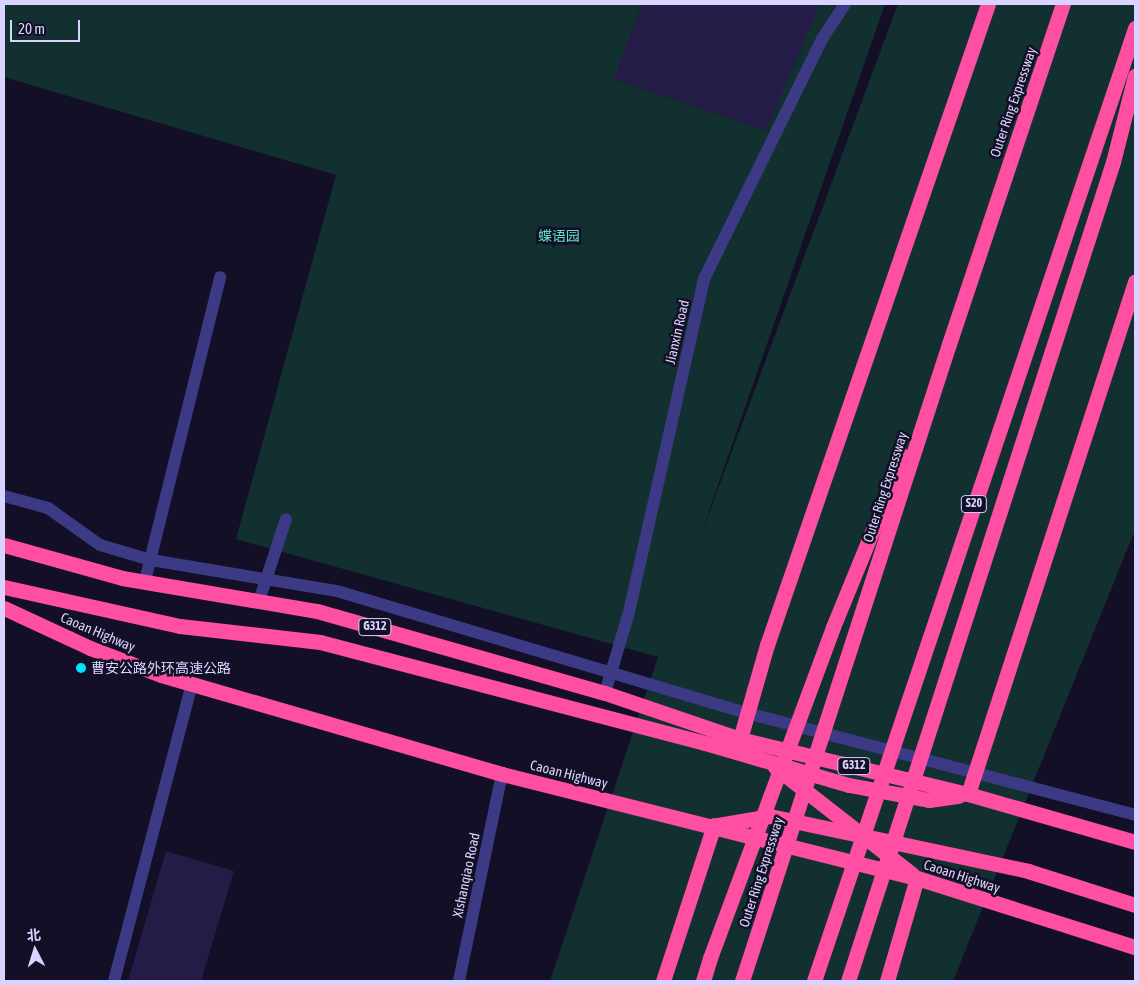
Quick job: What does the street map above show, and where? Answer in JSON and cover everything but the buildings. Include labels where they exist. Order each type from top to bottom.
[{"type":"highway","points":[[887,981],[917,878],[740,739],[767,645],[988,4]]},
{"type":"highway","name":"Outer Ring Expressway","points":[[742,981],[949,344],[1063,4]]},
{"type":"highway","name":"S20","points":[[814,981],[1135,28]]},
{"type":"highway","points":[[848,981],[1113,162],[1135,76]]},
{"type":"highway","points":[[4,587],[180,626],[320,642],[849,785],[929,800],[968,794],[1135,282]]},
{"type":"highway","points":[[703,981],[833,627],[949,344]]},
{"type":"highway","name":"G312","points":[[4,545],[145,581],[317,611],[605,693],[740,739],[968,794],[1135,842]]},
{"type":"highway","name":"Caoan Highway","points":[[4,608],[90,648],[192,684],[502,774],[917,878],[1135,947]]},
{"type":"highway","points":[[663,981],[714,826],[770,816],[1028,871],[1135,906]]},
{"type":"street","name":"Jianxin Road","points":[[605,693],[629,612],[704,279],[822,39],[845,4]]},
{"type":"street","points":[[145,581],[220,277]]},
{"type":"street","points":[[4,496],[48,508],[100,545],[151,560],[337,591],[612,671],[747,713],[1135,815]]},
{"type":"street","points":[[259,601],[286,519]]},
{"type":"street","points":[[114,981],[192,684]]},
{"type":"street","name":"Xishanqiao Road","points":[[459,981],[502,774]]},
{"type":"green space","name":"蝶语园","points":[[4,4],[885,4],[699,540],[898,4],[1135,4],[1135,530],[953,981],[550,981],[658,657],[236,539],[336,175],[4,77]]},
{"type":"place","name":"曹安公路外环高速公路","points":[[81,668]]}]
